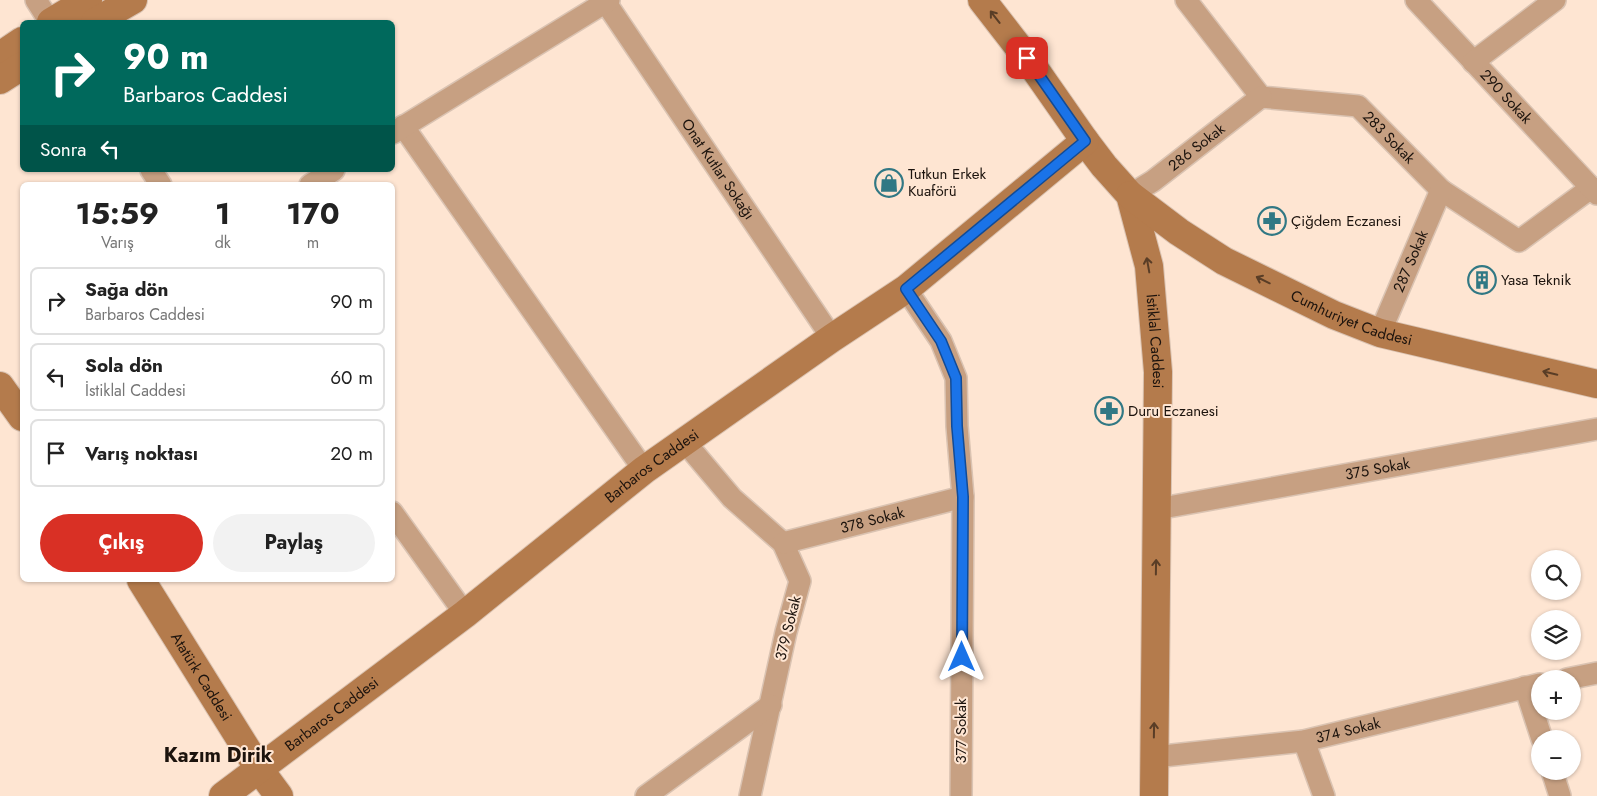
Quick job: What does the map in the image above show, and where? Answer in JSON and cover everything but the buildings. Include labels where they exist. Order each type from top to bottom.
[{"type":"street","points":[[36,0],[50,20]]},
{"type":"street","points":[[54,20],[88,0]]},
{"type":"street","points":[[98,20],[133,0]]},
{"type":"street","name":"İstiklal Caddesi","points":[[982,0],[1027,58],[1085,141],[1130,196],[1149,266],[1158,372],[1154,796]]},
{"type":"street","points":[[1186,0],[1261,97]]},
{"type":"street","name":"290 Sokak","points":[[1416,0],[1595,190]]},
{"type":"street","points":[[1473,62],[1555,0]]},
{"type":"street","points":[[606,1],[398,129],[644,470]]},
{"type":"street","name":"Onat Kutlar Sokağı","points":[[606,1],[832,338]]},
{"type":"street","points":[[0,56],[20,42]]},
{"type":"street","points":[[0,80],[20,67]]},
{"type":"street","name":"283 Sokak","points":[[1261,97],[1358,106],[1441,190],[1519,241],[1595,190]]},
{"type":"street","name":"286 Sokak","points":[[1130,196],[1153,181],[1261,97]]},
{"type":"street","name":"Barbaros Caddesi","points":[[223,796],[465,614],[644,470],[832,338],[906,289],[1085,141]]},
{"type":"street","points":[[315,182],[331,172]]},
{"type":"street","name":"287 Sokak","points":[[1380,333],[1441,190]]},
{"type":"street","name":"Cumhuriyet Caddesi","points":[[1130,196],[1179,232],[1224,261],[1334,315],[1380,333],[1597,384]]},
{"type":"street","name":"377 Sokak","points":[[906,289],[941,341],[956,378],[957,426],[963,497],[961,796]]},
{"type":"street","name":"375 Sokak","points":[[1157,509],[1597,429]]},
{"type":"street","name":"379 Sokak","points":[[684,441],[732,498],[783,543],[800,581],[786,632],[750,796]]},
{"type":"street","name":"378 Sokak","points":[[783,543],[963,497]]},
{"type":"street","points":[[395,516],[465,614]]},
{"type":"street","name":"Atatürk Caddesi","points":[[142,582],[259,769],[279,796]]},
{"type":"street","points":[[1581,676],[1597,673]]},
{"type":"street","name":"374 Sokak","points":[[1154,756],[1304,741],[1531,686]]},
{"type":"street","points":[[646,796],[771,706]]},
{"type":"street","points":[[1304,741],[1324,796]]},
{"type":"street","points":[[1555,780],[1560,796]]},
{"type":"place","name":"Tutkun Erkek Kuaförü","points":[[889,183]]},
{"type":"place","name":"Çiğdem Eczanesi","points":[[1272,221]]},
{"type":"place","name":"Yasa Teknik","points":[[1482,280]]},
{"type":"place","name":"Duru Eczanesi","points":[[1109,411]]},
{"type":"district","name":"Kazım Dirik","points":[[218,755]]},
{"type":"route","points":[[962,657],[963,497],[957,426],[956,378],[941,341],[906,289],[1085,141],[1027,58]]}]
